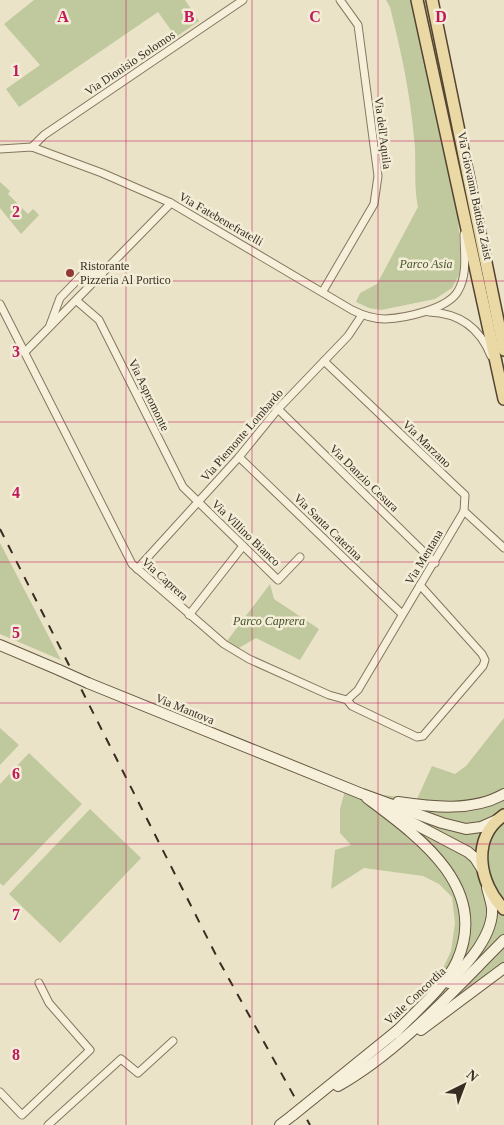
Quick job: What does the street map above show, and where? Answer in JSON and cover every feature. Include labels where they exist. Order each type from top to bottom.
[{"type":"main road","name":"Via Giovanni Battista Zaist","points":[[417,0],[504,399]]},
{"type":"main road","name":"Via Giovanni Battista Zaist","points":[[432,0],[504,350]]},
{"type":"main road","name":"Via Mantova","points":[[0,645],[377,801]]},
{"type":"main road","points":[[377,801],[466,806],[488,802],[504,794]]},
{"type":"main road","points":[[377,801],[466,829],[481,827],[502,817]]},
{"type":"main road","points":[[377,801],[468,852],[475,858],[482,869],[487,887],[504,909]]},
{"type":"main road","points":[[377,801],[447,868],[459,887],[466,923],[457,962],[449,974],[395,1033]]},
{"type":"main road","points":[[482,869],[484,842],[502,817]]},
{"type":"main road","name":"Viale Concordia","points":[[280,1125],[395,1033],[452,980],[473,954],[488,929],[492,908],[487,887]]},
{"type":"main road","name":"Viale Concordia","points":[[314,1098],[352,1077],[424,1021],[504,940]]},
{"type":"main road","points":[[352,1077],[393,1052],[504,968]]},
{"type":"street","name":"Via Dionisio Solomos","points":[[32,147],[44,135],[243,0]]},
{"type":"street","name":"Via dell'Aquila","points":[[323,291],[374,204],[378,176],[358,25],[340,0]]},
{"type":"street","name":"Via Fatebenefratelli","points":[[0,149],[32,147],[102,173],[171,203],[362,315],[386,319],[424,312],[447,304],[458,293],[465,273],[464,209]]},
{"type":"street","points":[[25,352],[171,203]]},
{"type":"street","points":[[50,327],[60,298],[84,272],[102,275]]},
{"type":"street","name":"Via Aspromonte","points":[[77,301],[99,320],[178,480],[198,502]]},
{"type":"street","name":"Via Caprera","points":[[0,304],[118,537],[137,569],[224,644],[249,659],[329,695],[348,700],[352,706],[417,737],[423,736],[483,666],[485,660],[482,654],[420,585]]},
{"type":"street","name":"Via Fatebenefratelli","points":[[424,312],[445,313],[460,318],[469,325],[482,338],[500,381]]},
{"type":"street","name":"Via Piemonte Lombardo","points":[[137,569],[239,456],[278,409],[348,336],[362,315]]},
{"type":"street","name":"Via Marzano","points":[[324,361],[465,496],[464,511]]},
{"type":"street","name":"Via Danzio Cesura","points":[[278,409],[435,562]]},
{"type":"street","name":"Via Santa Caterina","points":[[239,456],[402,614]]},
{"type":"street","name":"Via Villino Bianco","points":[[198,502],[278,580],[300,557]]},
{"type":"street","points":[[464,511],[504,548]]},
{"type":"street","name":"Via Mentana","points":[[402,614],[464,511]]},
{"type":"street","points":[[189,614],[243,546]]},
{"type":"street","points":[[348,700],[358,690],[402,614]]},
{"type":"street","points":[[0,1092],[22,1115],[90,1050],[49,1003],[39,983]]},
{"type":"street","points":[[48,1125],[121,1060],[138,1073],[173,1041]]},
{"type":"green space","points":[[34,0],[185,0],[199,21],[176,37],[158,12],[19,107],[6,89],[40,65],[4,24]]},
{"type":"green space","name":"Parco Asia","points":[[386,0],[412,0],[457,203],[461,264],[459,275],[452,288],[435,299],[381,310],[369,308],[356,302],[360,293],[377,284],[418,207],[415,147],[410,104],[398,40],[390,7]]},
{"type":"green space","points":[[422,0],[428,0],[502,345],[504,377]]},
{"type":"green space","points":[[0,182],[10,191],[8,194],[28,214],[33,209],[39,215],[21,234],[0,208]]},
{"type":"green space","points":[[0,543],[61,660],[0,634]]},
{"type":"green space","name":"Parco Caprera","points":[[270,584],[274,599],[319,629],[300,660],[256,638],[239,648],[227,641]]},
{"type":"green space","points":[[504,718],[504,974],[399,1044],[395,1038],[422,997],[440,975],[451,951],[455,923],[452,897],[439,884],[423,876],[364,868],[331,889],[335,850],[351,845],[340,833],[340,809],[347,783],[383,795],[417,799],[432,766],[455,774],[466,766]]},
{"type":"green space","points":[[0,728],[19,745],[0,765]]},
{"type":"green space","points":[[29,753],[82,804],[3,886],[0,883],[0,784]]},
{"type":"green space","points":[[90,809],[141,858],[60,943],[9,894]]},
{"type":"railway","points":[[0,529],[219,961],[310,1125]]},
{"type":"place","name":"Ristorante Pizzeria Al Portico","points":[[70,273]]}]
